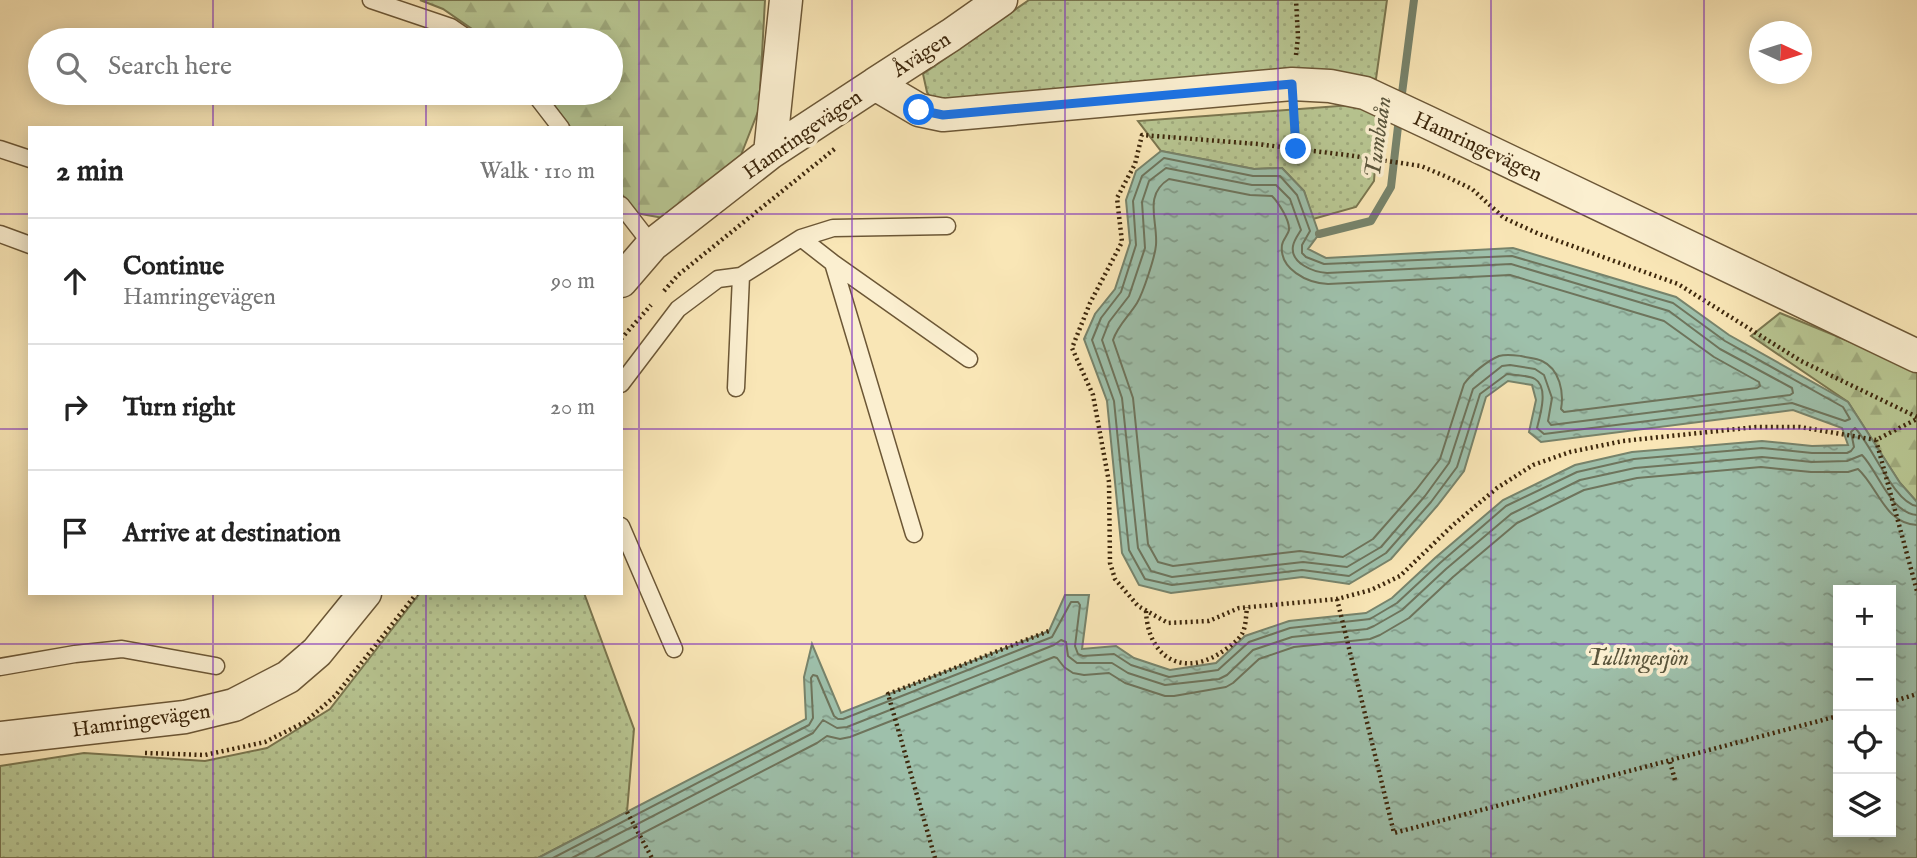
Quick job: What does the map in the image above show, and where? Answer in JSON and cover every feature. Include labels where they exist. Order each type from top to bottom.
[{"type":"street","points":[[770,153],[786,0]]},
{"type":"street","name":"Åvägen","points":[[875,84],[1001,0]]},
{"type":"street","name":"Hamringevägen","points":[[623,280],[652,245],[770,153],[875,84],[919,110],[943,115],[1292,84],[1330,86],[1365,93],[1917,356]]},
{"type":"street","name":"Hamringevägen","points":[[0,738],[185,717],[234,705],[288,677],[317,652],[363,595]]},
{"type":"lane","points":[[372,0],[452,28]]},
{"type":"lane","points":[[543,105],[559,126]]},
{"type":"lane","points":[[0,149],[28,158]]},
{"type":"lane","points":[[623,208],[652,245]]},
{"type":"lane","points":[[623,381],[678,309],[718,279],[741,275],[801,238],[833,228],[947,226]]},
{"type":"lane","points":[[0,234],[28,244]]},
{"type":"lane","points":[[801,238],[969,359]]},
{"type":"lane","points":[[833,263],[914,534]]},
{"type":"lane","points":[[736,388],[741,275]]},
{"type":"lane","points":[[623,531],[674,649]]},
{"type":"lane","points":[[0,667],[122,649],[216,666]]},
{"type":"path","points":[[1296,0],[1298,37],[1292,84],[1296,149]]},
{"type":"path","points":[[1142,135],[1258,144],[1421,166],[1472,188],[1504,218],[1539,234],[1678,284],[1801,361],[1917,418],[1876,440],[1800,427],[1756,427],[1623,441],[1570,452],[1533,465],[1497,488],[1453,524],[1400,576],[1371,590],[1337,599],[1239,608],[1209,621],[1168,623],[1138,606],[1115,579],[1110,563],[1109,482],[1093,395],[1072,348],[1090,303],[1122,242],[1117,198],[1135,164],[1142,135]]},
{"type":"path","points":[[623,337],[678,275],[847,139]]},
{"type":"path","points":[[1876,440],[1917,591]]},
{"type":"path","points":[[1337,599],[1394,833],[1833,717]]},
{"type":"path","points":[[1146,610],[1151,636],[1157,649],[1173,662],[1183,664],[1201,662],[1217,656],[1235,642],[1244,632],[1247,607]]},
{"type":"path","points":[[935,858],[888,694],[1049,631]]},
{"type":"path","points":[[1896,700],[1917,694]]},
{"type":"path","points":[[1670,762],[1675,780]]},
{"type":"path","points":[[627,812],[652,858]]},
{"type":"green space","points":[[420,0],[765,0],[759,109],[741,155],[663,218],[636,213],[623,196],[623,126],[570,126],[554,105],[623,105],[623,28],[471,28],[443,9]]},
{"type":"green space","points":[[1029,0],[1387,0],[1376,79],[1286,70],[935,105],[927,92],[923,74]]},
{"type":"green space","points":[[1352,105],[1379,114],[1374,181],[1356,207],[1313,219],[1304,191],[1282,168],[1254,169],[1161,151],[1138,121]]},
{"type":"green space","points":[[1780,313],[1917,369],[1917,502],[1900,483],[1848,402],[1751,336]]},
{"type":"green space","points":[[418,595],[585,595],[634,729],[627,812],[538,858],[0,858],[0,766],[84,753],[205,761],[267,748],[330,709]]},
{"type":"water","name":"Tullingesjön","points":[[1161,151],[1254,169],[1282,168],[1304,191],[1319,234],[1308,249],[1326,258],[1513,248],[1676,297],[1729,335],[1848,402],[1900,483],[1917,502],[1917,858],[538,858],[806,719],[804,677],[812,644],[841,713],[1049,631],[1065,595],[1089,595],[1082,649],[1116,646],[1134,658],[1170,670],[1216,663],[1245,636],[1289,621],[1366,613],[1392,598],[1503,500],[1575,465],[1632,452],[1762,441],[1812,446],[1848,445],[1842,428],[1793,410],[1541,442],[1529,432],[1536,400],[1532,385],[1508,381],[1486,397],[1464,471],[1437,506],[1391,559],[1349,584],[1302,577],[1171,593],[1139,585],[1122,553],[1107,401],[1084,339],[1095,314],[1115,289],[1130,243],[1126,200],[1136,171]]},
{"type":"waterway","name":"Tumbaån","points":[[1401,101],[1414,0]]},
{"type":"waterway","name":"Tumbaån","points":[[1319,234],[1371,221],[1391,187],[1399,118]]},
{"type":"route","points":[[919,110],[943,115],[1292,84],[1296,149]]}]
